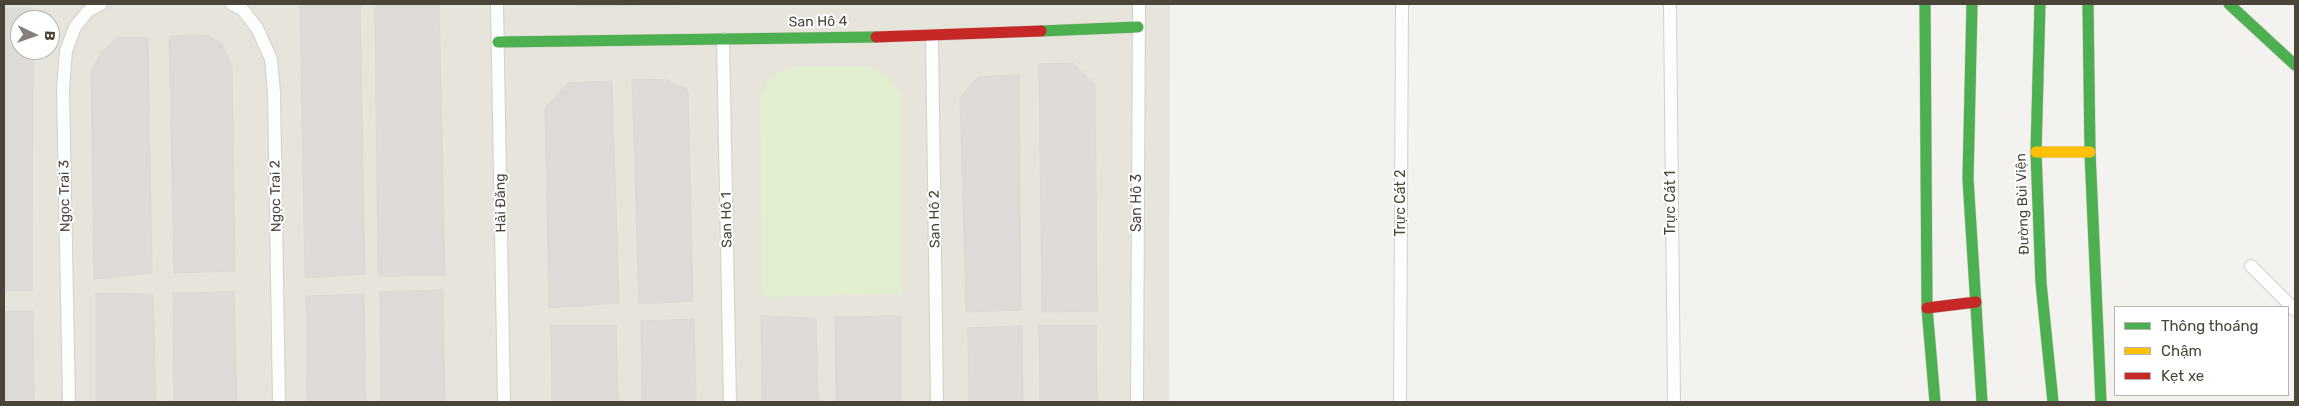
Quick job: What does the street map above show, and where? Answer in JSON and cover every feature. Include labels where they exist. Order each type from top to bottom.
[{"type":"main road","points":[[1925,4],[1927,308],[1935,402]]},
{"type":"main road","points":[[1972,4],[1968,179],[1982,402]]},
{"type":"main road","name":"Đường Bùi Viện","points":[[2040,4],[2036,152],[2041,283],[2053,402]]},
{"type":"main road","points":[[2088,4],[2090,152],[2100,402]]},
{"type":"main road","points":[[2229,4],[2295,65]]},
{"type":"main road","name":"San Hô 4","points":[[498,42],[932,36],[1138,27]]},
{"type":"main road","points":[[2036,152],[2090,152]]},
{"type":"main road","points":[[1927,308],[1976,302]]},
{"type":"lane","name":"Ngọc Trai 3","points":[[69,402],[64,89],[66,51],[75,27],[88,11],[102,4]]},
{"type":"lane","name":"Ngọc Trai 2","points":[[232,4],[243,10],[257,28],[271,59],[274,102],[279,402]]},
{"type":"lane","name":"Hải Đăng","points":[[497,4],[504,402]]},
{"type":"lane","name":"San Hô 3","points":[[1136,402],[1139,4]]},
{"type":"lane","name":"Trực Cát 2","points":[[1400,402],[1402,4]]},
{"type":"lane","name":"Trực Cát 1","points":[[1670,4],[1674,402]]},
{"type":"lane","name":"San Hô 2","points":[[932,36],[938,402]]},
{"type":"lane","name":"San Hô 1","points":[[723,39],[730,402]]},
{"type":"lane","points":[[2251,266],[2295,310]]},
{"type":"shaded area","points":[[4,4],[1170,4],[1169,402],[4,402]]},
{"type":"green space","points":[[793,67],[872,67],[884,74],[897,87],[902,97],[902,294],[762,297],[760,99],[766,85],[777,73]]},
{"type":"building","points":[[300,4],[360,4],[365,274],[305,278]]},
{"type":"building","points":[[375,4],[439,4],[445,275],[378,276]]},
{"type":"building","points":[[577,4],[719,4],[580,6]]},
{"type":"building","points":[[4,8],[33,8],[33,10],[10,10],[10,60],[33,60],[32,291],[4,291]]},
{"type":"building","points":[[208,35],[222,44],[232,67],[235,271],[174,273],[169,36]]},
{"type":"building","points":[[118,37],[148,37],[152,273],[94,279],[91,72],[101,52]]},
{"type":"building","points":[[1073,63],[1095,85],[1097,311],[1042,312],[1039,64]]},
{"type":"building","points":[[1019,75],[1021,310],[966,312],[960,97],[978,77]]},
{"type":"building","points":[[632,79],[667,80],[688,90],[693,301],[639,304]]},
{"type":"building","points":[[612,81],[619,303],[549,308],[545,108],[568,83]]},
{"type":"building","points":[[443,290],[445,402],[381,402],[380,292]]},
{"type":"building","points":[[234,292],[237,402],[174,402],[173,293]]},
{"type":"building","points":[[96,293],[153,294],[156,402],[96,402]]},
{"type":"building","points":[[364,294],[366,402],[307,402],[306,296]]},
{"type":"building","points":[[4,311],[33,311],[34,402],[4,402]]},
{"type":"building","points":[[761,316],[816,318],[818,402],[762,402]]},
{"type":"building","points":[[901,316],[901,402],[836,402],[835,317]]},
{"type":"building","points":[[694,319],[696,402],[642,402],[641,321]]},
{"type":"building","points":[[551,325],[616,325],[618,402],[552,402]]},
{"type":"building","points":[[1039,325],[1096,325],[1097,402],[1040,402]]},
{"type":"building","points":[[1022,326],[1023,402],[969,402],[968,328]]},
{"type":"traffic: fast","points":[[1925,4],[1927,308],[1935,402]]},
{"type":"traffic: fast","points":[[1972,4],[1968,179],[1982,402]]},
{"type":"traffic: fast","points":[[2040,4],[2036,152],[2041,283],[2053,402]]},
{"type":"traffic: fast","points":[[2088,4],[2090,152],[2101,402]]},
{"type":"traffic: fast","points":[[2229,4],[2295,65]]},
{"type":"traffic: fast","points":[[1041,31],[1138,27]]},
{"type":"traffic: fast","points":[[498,42],[876,37]]},
{"type":"traffic: slow","points":[[2036,152],[2090,152]]},
{"type":"traffic: jam","points":[[876,37],[1041,31]]},
{"type":"traffic: jam","points":[[1927,308],[1976,302]]}]
